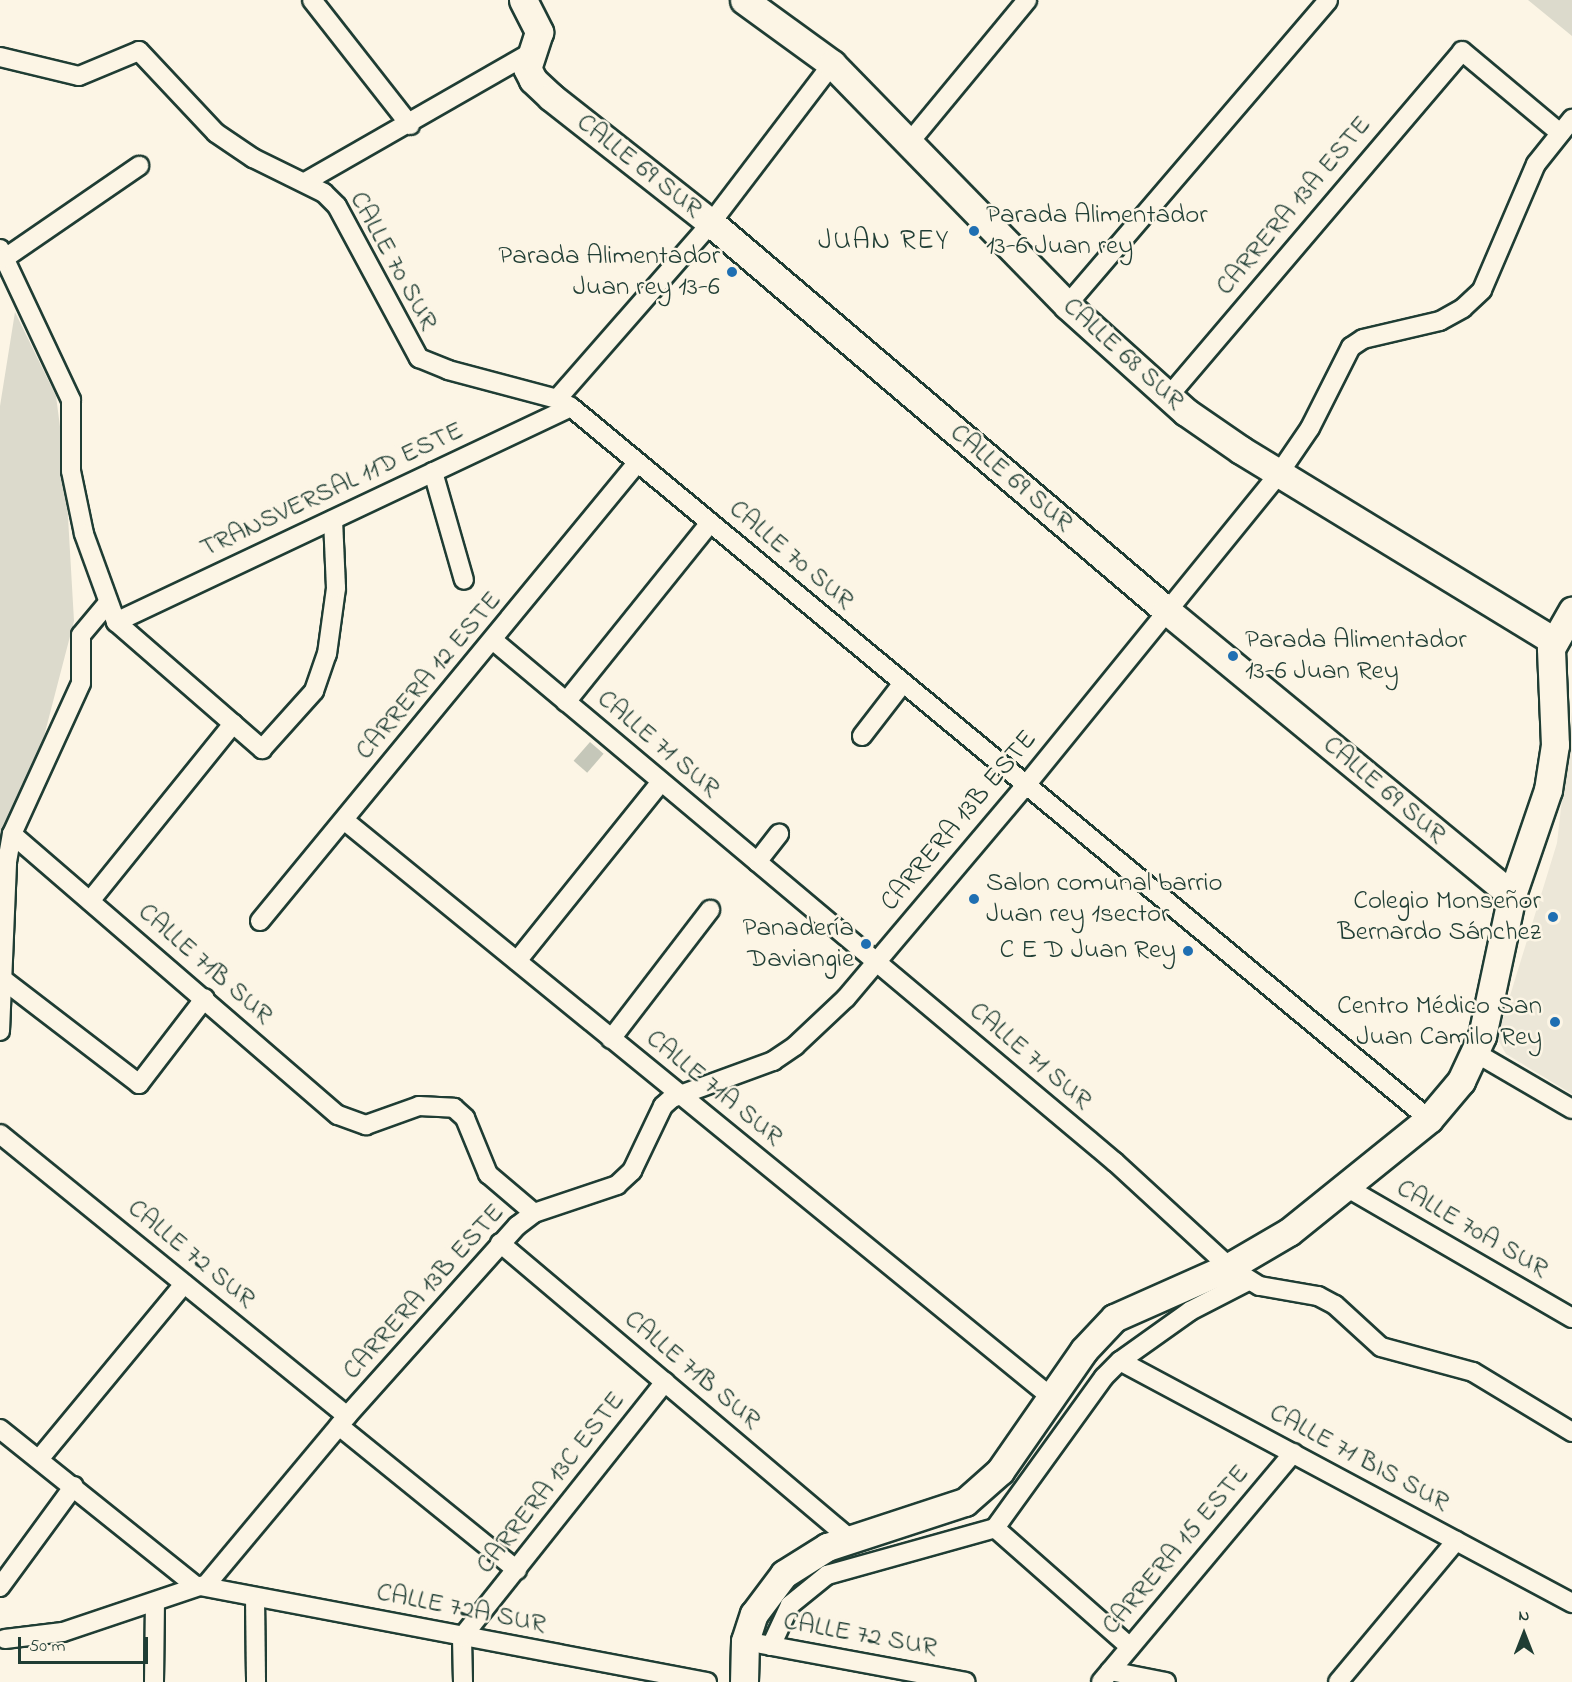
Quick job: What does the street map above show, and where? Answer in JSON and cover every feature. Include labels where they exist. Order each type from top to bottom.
[{"type":"street","points":[[312,0],[410,125]]},
{"type":"street","points":[[305,182],[410,125],[530,53],[538,44],[539,33],[523,0]]},
{"type":"street","name":"CALLE 68 SUR","points":[[744,0],[832,64],[1067,305],[1168,397],[1209,429],[1554,641]]},
{"type":"street","points":[[1067,305],[1328,0]]},
{"type":"street","points":[[908,144],[1022,2]]},
{"type":"street","name":"CALLE 70 SUR","points":[[0,57],[79,76],[140,51],[216,133],[253,158],[305,182],[337,206],[419,358],[448,370],[564,403],[1429,1119]]},
{"type":"street","name":"CARRERA 13A ESTE","points":[[1168,397],[1462,51],[1560,133]]},
{"type":"street","name":"CALLE 69 SUR","points":[[530,53],[527,68],[533,80],[711,224],[1166,610],[1512,896]]},
{"type":"street","points":[[564,403],[711,224],[832,64]]},
{"type":"street","name":"CARRERA 13B ESTE","points":[[200,1586],[500,1243],[534,1213],[617,1185],[632,1171],[663,1106],[679,1094],[773,1061],[795,1046],[846,998],[1026,785],[1280,472],[1310,428],[1351,347],[1363,339],[1440,321],[1463,308],[1482,290],[1536,164],[1572,119]]},
{"type":"street","points":[[139,166],[3,254],[71,400],[71,471],[84,534],[107,604],[116,622],[262,749],[314,691],[327,654],[336,588],[333,520]]},
{"type":"street","name":"TRANSVERSAL 11D ESTE","points":[[116,622],[433,472],[564,403]]},
{"type":"street","name":"CARRERA 12 ESTE","points":[[260,921],[494,641],[638,463]]},
{"type":"street","points":[[433,472],[464,580]]},
{"type":"street","points":[[566,702],[710,523]]},
{"type":"street","points":[[0,1031],[7,862],[12,834],[81,683],[81,635],[107,604]]},
{"type":"street","points":[[771,1646],[790,1605],[827,1575],[994,1528],[1104,1377],[1120,1361],[1238,1274],[1429,1119],[1461,1081],[1476,1053],[1489,1011],[1512,896],[1552,770],[1555,718],[1550,672],[1554,641],[1572,611]]},
{"type":"street","name":"CALLE 71 SUR","points":[[494,641],[1115,1162],[1238,1274]]},
{"type":"street","points":[[862,736],[903,683]]},
{"type":"street","points":[[90,901],[233,724]]},
{"type":"street","points":[[517,961],[661,782]]},
{"type":"street","name":"CALLE 71A SUR","points":[[344,820],[1051,1397]]},
{"type":"street","name":"CALLE 71B SUR","points":[[12,834],[338,1115],[366,1125],[419,1106],[454,1108],[470,1127],[488,1174],[534,1213]]},
{"type":"street","points":[[757,861],[779,834]]},
{"type":"street","points":[[612,1039],[710,910]]},
{"type":"street","points":[[1,978],[139,1084],[205,998]]},
{"type":"street","points":[[1476,1053],[1572,1109]]},
{"type":"street","name":"CALLE 72 SUR","points":[[0,1134],[184,1284],[517,1570]]},
{"type":"street","name":"CALLE 70A SUR","points":[[1346,1187],[1572,1318]]},
{"type":"street","name":"CALLE 71B SUR","points":[[500,1243],[850,1539]]},
{"type":"street","points":[[744,1682],[745,1641],[754,1614],[784,1574],[806,1557],[850,1539],[965,1502],[1000,1471],[1098,1332],[1114,1318],[1238,1274],[1318,1296],[1335,1305],[1381,1347],[1473,1372],[1572,1432]]},
{"type":"street","points":[[40,1458],[184,1284]]},
{"type":"street","name":"CALLE 71 BIS SUR","points":[[1120,1361],[1572,1603]]},
{"type":"street","name":"CARRERA 13C ESTE","points":[[462,1637],[665,1382]]},
{"type":"street","name":"CALLE 72A SUR","points":[[0,1430],[40,1458],[200,1586],[707,1682]]},
{"type":"street","name":"CARRERA 15 ESTE","points":[[1106,1676],[1293,1453]]},
{"type":"street","points":[[0,1587],[74,1486]]},
{"type":"street","points":[[994,1528],[1130,1647]]},
{"type":"street","points":[[1338,1682],[1456,1541]]},
{"type":"street","points":[[2,1644],[63,1632],[200,1586]]},
{"type":"street","points":[[255,1597],[256,1682]]},
{"type":"street","points":[[154,1682],[155,1603]]},
{"type":"street","points":[[462,1637],[463,1682]]},
{"type":"street","name":"CALLE 72 SUR","points":[[745,1641],[966,1682]]},
{"type":"street","points":[[1106,1676],[1166,1682]]},
{"type":"shaded area","points":[[1528,0],[1572,0],[1572,36]]},
{"type":"shaded area","points":[[15,312],[56,396],[65,465],[74,621],[42,744],[1,841],[0,856],[0,406]]},
{"type":"shaded area","name":"Colegio Monseñor Bernardo Sánchez","points":[[1572,712],[1572,1094],[1506,1054],[1497,1038],[1557,843]]},
{"type":"building","points":[[590,742],[604,754],[587,773],[574,761]]},
{"type":"place","name":"Parada Alimentador 13-6 Juan rey","points":[[974,231]]},
{"type":"place","name":"Parada Alimentador Juan rey 13-6","points":[[732,272]]},
{"type":"place","name":"Parada Alimentador 13-6 Juan Rey","points":[[1233,656]]},
{"type":"place","name":"Salon comunal barrio Juan rey 1sector","points":[[974,899]]},
{"type":"place","name":"Colegio Monseñor Bernardo Sánchez","points":[[1553,917]]},
{"type":"place","name":"Panadería Daviangie","points":[[866,944]]},
{"type":"place","name":"C E D Juan Rey","points":[[1188,951]]},
{"type":"place","name":"Centro Médico San Juan Camilo Rey","points":[[1555,1022]]},
{"type":"district","name":"JUAN REY","points":[[884,242]]}]
